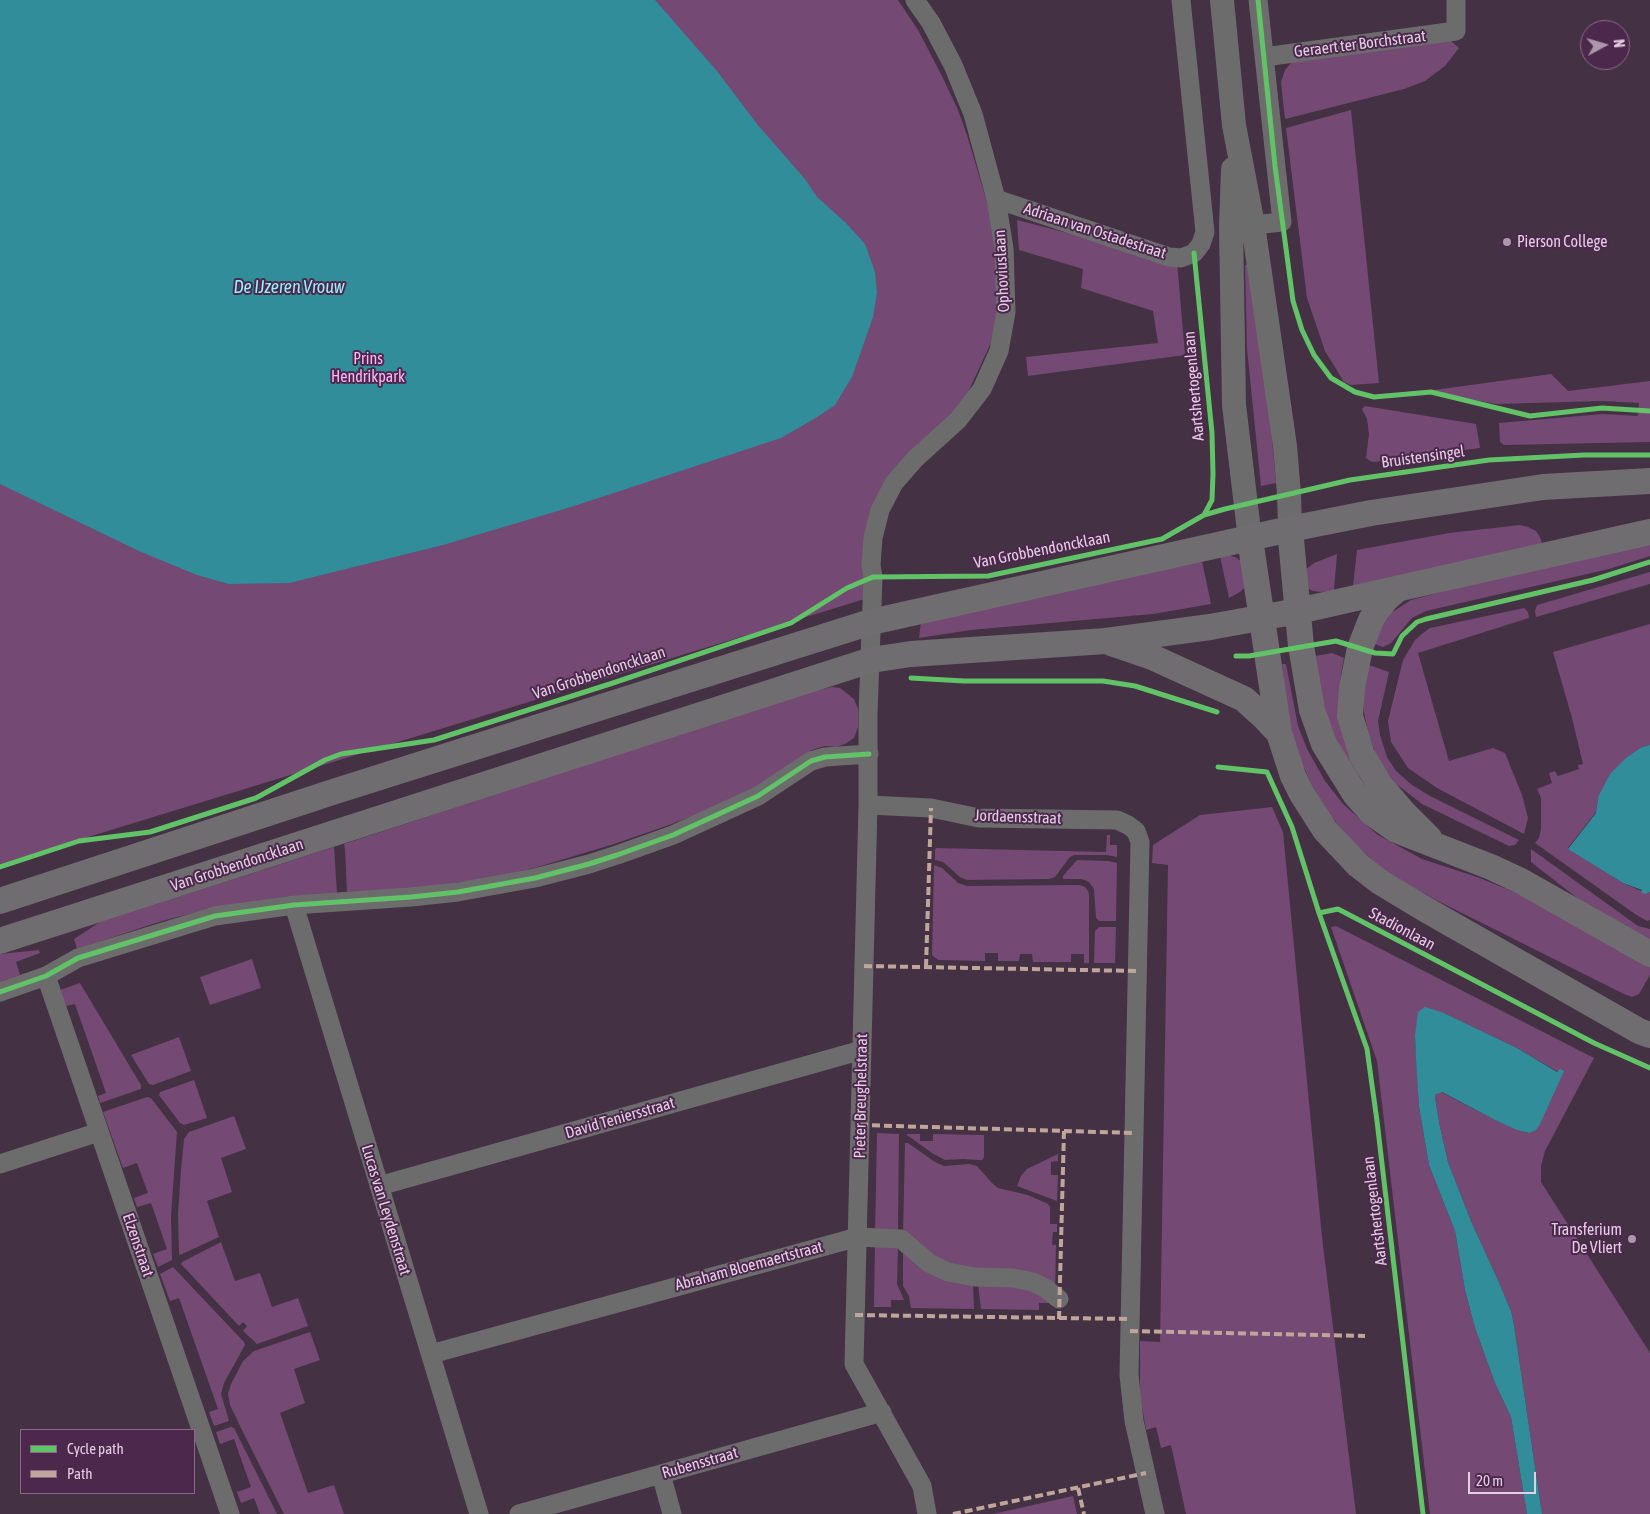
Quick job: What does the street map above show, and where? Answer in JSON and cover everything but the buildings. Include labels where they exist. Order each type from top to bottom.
[{"type":"main road","points":[[1650,481],[1543,486],[1372,513],[1250,539],[1261,619],[1650,532]]},
{"type":"main road","points":[[1290,529],[1301,646],[1312,710],[1324,744],[1355,794],[1372,813],[1396,830],[1491,867],[1521,881],[1650,954]]},
{"type":"main road","name":"Van Grobbendoncklaan","points":[[0,900],[336,791],[871,622],[1250,539]]},
{"type":"main road","points":[[1398,589],[1378,609],[1371,620],[1360,648],[1352,688],[1350,716],[1362,755],[1380,785],[1402,812],[1436,846]]},
{"type":"main road","name":"Van Grobbendoncklaan","points":[[0,942],[871,660],[911,654],[1106,641],[1261,619]]},
{"type":"main road","name":"Stadionlaan","points":[[1261,619],[1279,733],[1293,776],[1311,811],[1325,830],[1358,865],[1380,882],[1639,1031],[1650,1035]]},
{"type":"main road","points":[[1106,641],[1152,657],[1244,700],[1279,733]]},
{"type":"street","name":"Ophoviuslaan","points":[[871,622],[873,538],[880,510],[894,482],[915,459],[958,420],[982,389],[999,351],[1006,312],[1004,248],[996,199],[973,114],[953,65],[931,23],[914,0]]},
{"type":"street","name":"Adriaan van Ostadestraat","points":[[996,199],[1169,257],[1181,258],[1194,253],[1201,244],[1205,232],[1181,0]]},
{"type":"street","points":[[1222,0],[1234,125],[1253,225],[1285,446],[1290,529]]},
{"type":"street","points":[[1253,225],[1282,222],[1258,0]]},
{"type":"street","name":"Geraert ter Borchstraat","points":[[1264,57],[1456,32],[1456,0]]},
{"type":"street","points":[[1234,125],[1231,227],[1234,405],[1250,539]]},
{"type":"street","name":"Pieter Breughelstraat","points":[[871,622],[854,1364],[922,1486],[927,1514]]},
{"type":"street","points":[[0,992],[46,976],[78,958],[215,916],[294,905],[458,892],[544,876],[617,855],[673,835],[758,796],[812,761],[825,757],[869,754]]},
{"type":"street","name":"Jordaensstraat","points":[[868,806],[931,808],[979,818],[1117,820],[1136,831],[1140,842],[1129,1375],[1134,1421],[1155,1514]]},
{"type":"street","name":"Lucas van Leydenstraat","points":[[294,905],[479,1514]]},
{"type":"street","name":"Elzenstraat","points":[[46,976],[230,1514]]},
{"type":"street","name":"David Teniersstraat","points":[[379,1186],[862,1050]]},
{"type":"street","points":[[0,1164],[99,1132]]},
{"type":"street","name":"Abraham Bloemaertstraat","points":[[431,1354],[858,1237],[901,1239],[929,1262],[948,1272],[975,1277],[1013,1278],[1033,1282],[1045,1288],[1059,1299]]},
{"type":"street","name":"Rubensstraat","points":[[519,1514],[882,1412]]},
{"type":"street","points":[[661,1474],[672,1514]]},
{"type":"green space","name":"De IJzeren Vrouw","points":[[0,0],[898,0],[918,30],[942,76],[967,135],[1002,253],[1001,321],[964,401],[895,471],[868,598],[0,864]]},
{"type":"green space","points":[[1450,40],[1459,48],[1445,66],[1425,81],[1404,89],[1285,119],[1281,82],[1285,70],[1292,62]]},
{"type":"green space","points":[[1351,110],[1379,383],[1351,385],[1344,382],[1325,351],[1307,298],[1286,128]]},
{"type":"green space","points":[[1017,220],[1177,261],[1185,355],[1028,376],[1026,357],[1158,343],[1153,311],[1081,288],[1083,269],[1019,250]]},
{"type":"green space","points":[[1249,264],[1269,406],[1276,483],[1261,486],[1247,349],[1245,265]]},
{"type":"green space","points":[[1551,374],[1568,391],[1650,381],[1650,442],[1504,445],[1500,442],[1499,423],[1603,414],[1638,416],[1639,403],[1603,401],[1496,404],[1427,391]]},
{"type":"green space","points":[[1365,406],[1476,424],[1480,448],[1370,461],[1366,458],[1369,434],[1367,419],[1362,409]]},
{"type":"green space","points":[[1520,525],[1536,531],[1540,537],[1541,545],[1353,586],[1357,550],[1449,533]]},
{"type":"green space","points":[[1650,544],[1650,556],[1609,569],[1426,611],[1412,618],[1391,643],[1383,647],[1375,644],[1380,630],[1391,613],[1411,600]]},
{"type":"green space","points":[[1337,554],[1334,590],[1322,592],[1307,588],[1305,570],[1314,563]]},
{"type":"green space","points":[[1228,555],[1241,561],[1247,585],[1240,592],[1229,598],[1220,556]]},
{"type":"green space","points":[[1202,561],[1211,604],[1153,614],[971,630],[919,638],[921,622]]},
{"type":"green space","points":[[1650,572],[1650,584],[1536,617],[1537,605]]},
{"type":"green space","points":[[1524,608],[1528,612],[1529,618],[1418,653],[1449,761],[1493,748],[1505,753],[1522,795],[1528,818],[1524,834],[1437,788],[1408,768],[1391,742],[1388,721],[1403,660],[1415,640],[1423,633],[1430,628]]},
{"type":"green space","points":[[1650,624],[1650,745],[1642,747],[1598,797],[1596,812],[1568,848],[1623,883],[1646,893],[1650,892],[1650,920],[1647,921],[1535,843],[1539,838],[1541,829],[1541,798],[1537,789],[1552,783],[1549,773],[1555,771],[1558,776],[1579,769],[1578,765],[1583,764],[1553,652]]},
{"type":"green space","points":[[1332,653],[1344,658],[1338,709],[1360,779],[1331,741],[1310,657]]},
{"type":"green space","points":[[1282,664],[1286,664],[1298,726],[1307,749],[1325,781],[1343,804],[1378,835],[1422,859],[1477,877],[1539,902],[1650,961],[1650,975],[1639,994],[1632,997],[1624,994],[1434,899],[1391,875],[1357,847],[1330,815],[1313,787],[1297,753],[1289,729]]},
{"type":"green space","points":[[1369,665],[1389,672],[1378,721],[1387,757],[1396,771],[1412,785],[1430,796],[1519,840],[1515,845],[1509,846],[1422,804],[1395,783],[1378,760],[1368,732],[1364,712],[1364,691]]},
{"type":"green space","points":[[832,687],[840,688],[854,699],[858,709],[858,727],[854,738],[836,747],[825,746],[812,750],[761,784],[710,809],[614,844],[531,869],[494,877],[408,890],[347,892],[344,844],[804,693]]},
{"type":"green space","points":[[1272,807],[1283,832],[1322,1237],[1356,1514],[1186,1514],[1171,1445],[1161,1448],[1156,1427],[1146,1430],[1140,1395],[1140,1341],[1160,1342],[1168,865],[1152,863],[1153,845],[1200,815]]},
{"type":"green space","points":[[1107,835],[1110,835],[1110,845],[1117,845],[1117,857],[1107,855],[1074,855],[1070,857],[1055,877],[1049,879],[967,880],[960,877],[943,862],[935,860],[936,848],[1106,852]]},
{"type":"green space","points":[[334,847],[337,893],[335,894],[289,896],[216,907],[162,921],[77,949],[74,939],[100,922]]},
{"type":"green space","points":[[1531,849],[1638,926],[1650,929],[1650,940],[1604,919],[1531,862]]},
{"type":"green space","points":[[1077,860],[1117,863],[1116,921],[1099,921],[1096,918],[1094,889],[1089,882],[1082,879],[1063,879],[1063,876]]},
{"type":"green space","points":[[934,865],[942,868],[958,883],[967,886],[1080,885],[1085,887],[1089,894],[1089,963],[1084,963],[1084,954],[1071,954],[1071,962],[1033,962],[1032,954],[1020,954],[1019,961],[998,961],[998,953],[985,953],[985,961],[938,960],[932,955]]},
{"type":"green space","points":[[1336,926],[1594,1058],[1545,1151],[1541,1166],[1541,1182],[1650,1353],[1650,1514],[1542,1514],[1511,1311],[1471,1221],[1448,1162],[1435,1095],[1441,1092],[1495,1120],[1527,1133],[1558,1072],[1517,1048],[1444,1013],[1415,1036],[1419,1107],[1429,1165],[1455,1231],[1465,1290],[1475,1328],[1495,1383],[1511,1417],[1527,1514],[1430,1514],[1377,1061],[1331,927]]},
{"type":"green space","points":[[1099,927],[1116,927],[1115,963],[1094,963],[1095,931]]},
{"type":"green space","points":[[39,950],[40,953],[16,962],[20,975],[0,982],[0,954]]},
{"type":"green space","points":[[252,959],[261,988],[210,1005],[200,977]]},
{"type":"green space","points":[[80,983],[141,1085],[141,1089],[100,1103],[98,1096],[106,1093],[75,1004],[66,1006],[60,990]]},
{"type":"green space","points":[[179,1037],[191,1071],[153,1085],[149,1084],[131,1055]]},
{"type":"green space","points":[[194,1080],[207,1118],[184,1125],[180,1123],[159,1095],[160,1092]]},
{"type":"green space","points":[[147,1097],[151,1098],[177,1132],[171,1216],[172,1260],[158,1267],[153,1254],[167,1249],[151,1203],[137,1207],[134,1198],[148,1193],[137,1163],[123,1168],[103,1112]]},
{"type":"green space","points":[[234,1116],[246,1149],[221,1158],[232,1192],[207,1201],[219,1237],[180,1255],[178,1214],[184,1139],[189,1132]]},
{"type":"green space","points":[[877,1133],[899,1134],[898,1231],[875,1235]]},
{"type":"green space","points":[[907,1134],[920,1134],[920,1141],[933,1141],[933,1134],[984,1135],[984,1157],[982,1160],[945,1160],[932,1153]]},
{"type":"green space","points":[[905,1143],[908,1143],[944,1166],[969,1164],[977,1166],[998,1188],[1028,1195],[1048,1204],[1050,1207],[1050,1224],[1057,1224],[1057,1232],[1053,1232],[1052,1245],[1056,1245],[1055,1293],[952,1270],[903,1234]]},
{"type":"green space","points":[[1058,1154],[1058,1161],[1051,1162],[1051,1175],[1058,1175],[1057,1201],[1017,1186],[1021,1176],[1027,1169]]},
{"type":"green space","points":[[875,1240],[898,1246],[897,1284],[904,1300],[891,1300],[891,1307],[874,1307]]},
{"type":"green space","points":[[221,1242],[235,1281],[260,1273],[272,1307],[298,1298],[308,1326],[257,1344],[243,1331],[247,1326],[243,1322],[239,1326],[181,1264]]},
{"type":"green space","points":[[903,1253],[973,1284],[974,1309],[911,1308],[909,1296],[903,1286]]},
{"type":"green space","points":[[173,1267],[245,1345],[224,1383],[221,1394],[229,1421],[214,1426],[209,1412],[218,1409],[179,1298],[170,1301],[160,1274]]},
{"type":"green space","points":[[1018,1282],[1055,1303],[1039,1303],[1039,1310],[981,1309],[978,1284]]},
{"type":"green space","points":[[310,1332],[320,1360],[294,1369],[305,1403],[280,1413],[308,1493],[334,1485],[344,1514],[284,1514],[230,1405],[228,1394],[243,1361],[254,1351]]},
{"type":"green space","points":[[231,1427],[234,1428],[277,1514],[260,1514],[254,1498],[241,1503],[237,1492],[251,1487],[234,1439],[220,1444],[216,1432]]},
{"type":"green space","points":[[1073,1496],[1077,1514],[993,1514]]},
{"type":"water","name":"De IJzeren Vrouw","points":[[0,0],[655,0],[717,71],[757,124],[805,179],[817,197],[846,223],[865,244],[875,272],[877,293],[873,317],[852,377],[835,405],[781,438],[571,507],[443,545],[289,583],[229,584],[197,575],[139,551],[0,484]]},
{"type":"water","points":[[1650,745],[1650,892],[1645,894],[1641,892],[1642,890],[1623,883],[1568,849],[1596,813],[1598,797],[1610,774],[1626,758],[1642,747]]},
{"type":"water","points":[[1425,1007],[1444,1013],[1517,1048],[1557,1072],[1560,1069],[1564,1071],[1540,1124],[1536,1130],[1529,1133],[1495,1120],[1442,1092],[1435,1095],[1448,1162],[1471,1221],[1511,1311],[1542,1514],[1527,1514],[1511,1417],[1495,1383],[1475,1328],[1465,1290],[1455,1231],[1429,1165],[1419,1107],[1415,1036],[1418,1012]]},
{"type":"marked path","points":[[926,967],[931,808]]},
{"type":"marked path","points":[[864,966],[1137,971]]},
{"type":"marked path","points":[[860,1125],[1134,1133]]},
{"type":"marked path","points":[[1059,1319],[1064,1131]]},
{"type":"marked path","points":[[855,1315],[1130,1319]]},
{"type":"marked path","points":[[1130,1331],[1365,1336]]},
{"type":"marked path","points":[[953,1514],[1146,1473]]},
{"type":"marked path","points":[[1078,1488],[1084,1514]]},
{"type":"cycle path","points":[[1258,0],[1275,166],[1293,301],[1302,330],[1314,355],[1331,378],[1355,392],[1374,397],[1431,392],[1530,416],[1602,408],[1650,411]]},
{"type":"cycle path","name":"Aartshertogenlaan","points":[[1194,253],[1212,433],[1212,500],[1204,515]]},
{"type":"cycle path","name":"Bruistensingel","points":[[0,867],[79,841],[150,832],[256,798],[325,760],[341,754],[434,740],[613,683],[791,623],[847,588],[873,577],[988,576],[1162,539],[1204,515],[1350,480],[1489,460],[1584,455],[1650,455]]},
{"type":"cycle path","points":[[1236,656],[1249,656],[1336,641],[1375,653],[1393,654],[1402,636],[1417,622],[1593,580],[1650,562]]},
{"type":"cycle path","points":[[911,678],[964,681],[1103,681],[1135,686],[1217,712]]},
{"type":"cycle path","points":[[0,992],[46,976],[78,958],[215,916],[294,905],[458,892],[535,878],[589,864],[673,835],[758,796],[811,761],[825,757],[869,754]]},
{"type":"cycle path","points":[[1218,767],[1267,772],[1292,827],[1319,913],[1338,909],[1594,1043],[1650,1068]]},
{"type":"cycle path","name":"Aartshertogenlaan","points":[[1319,913],[1367,1049],[1423,1514]]},
{"type":"place","name":"Pierson College","points":[[1507,242]]},
{"type":"place","name":"Transferium De Vliert","points":[[1632,1239]]},
{"type":"park label","name":"Prins Hendrikpark","points":[[368,368]]}]
